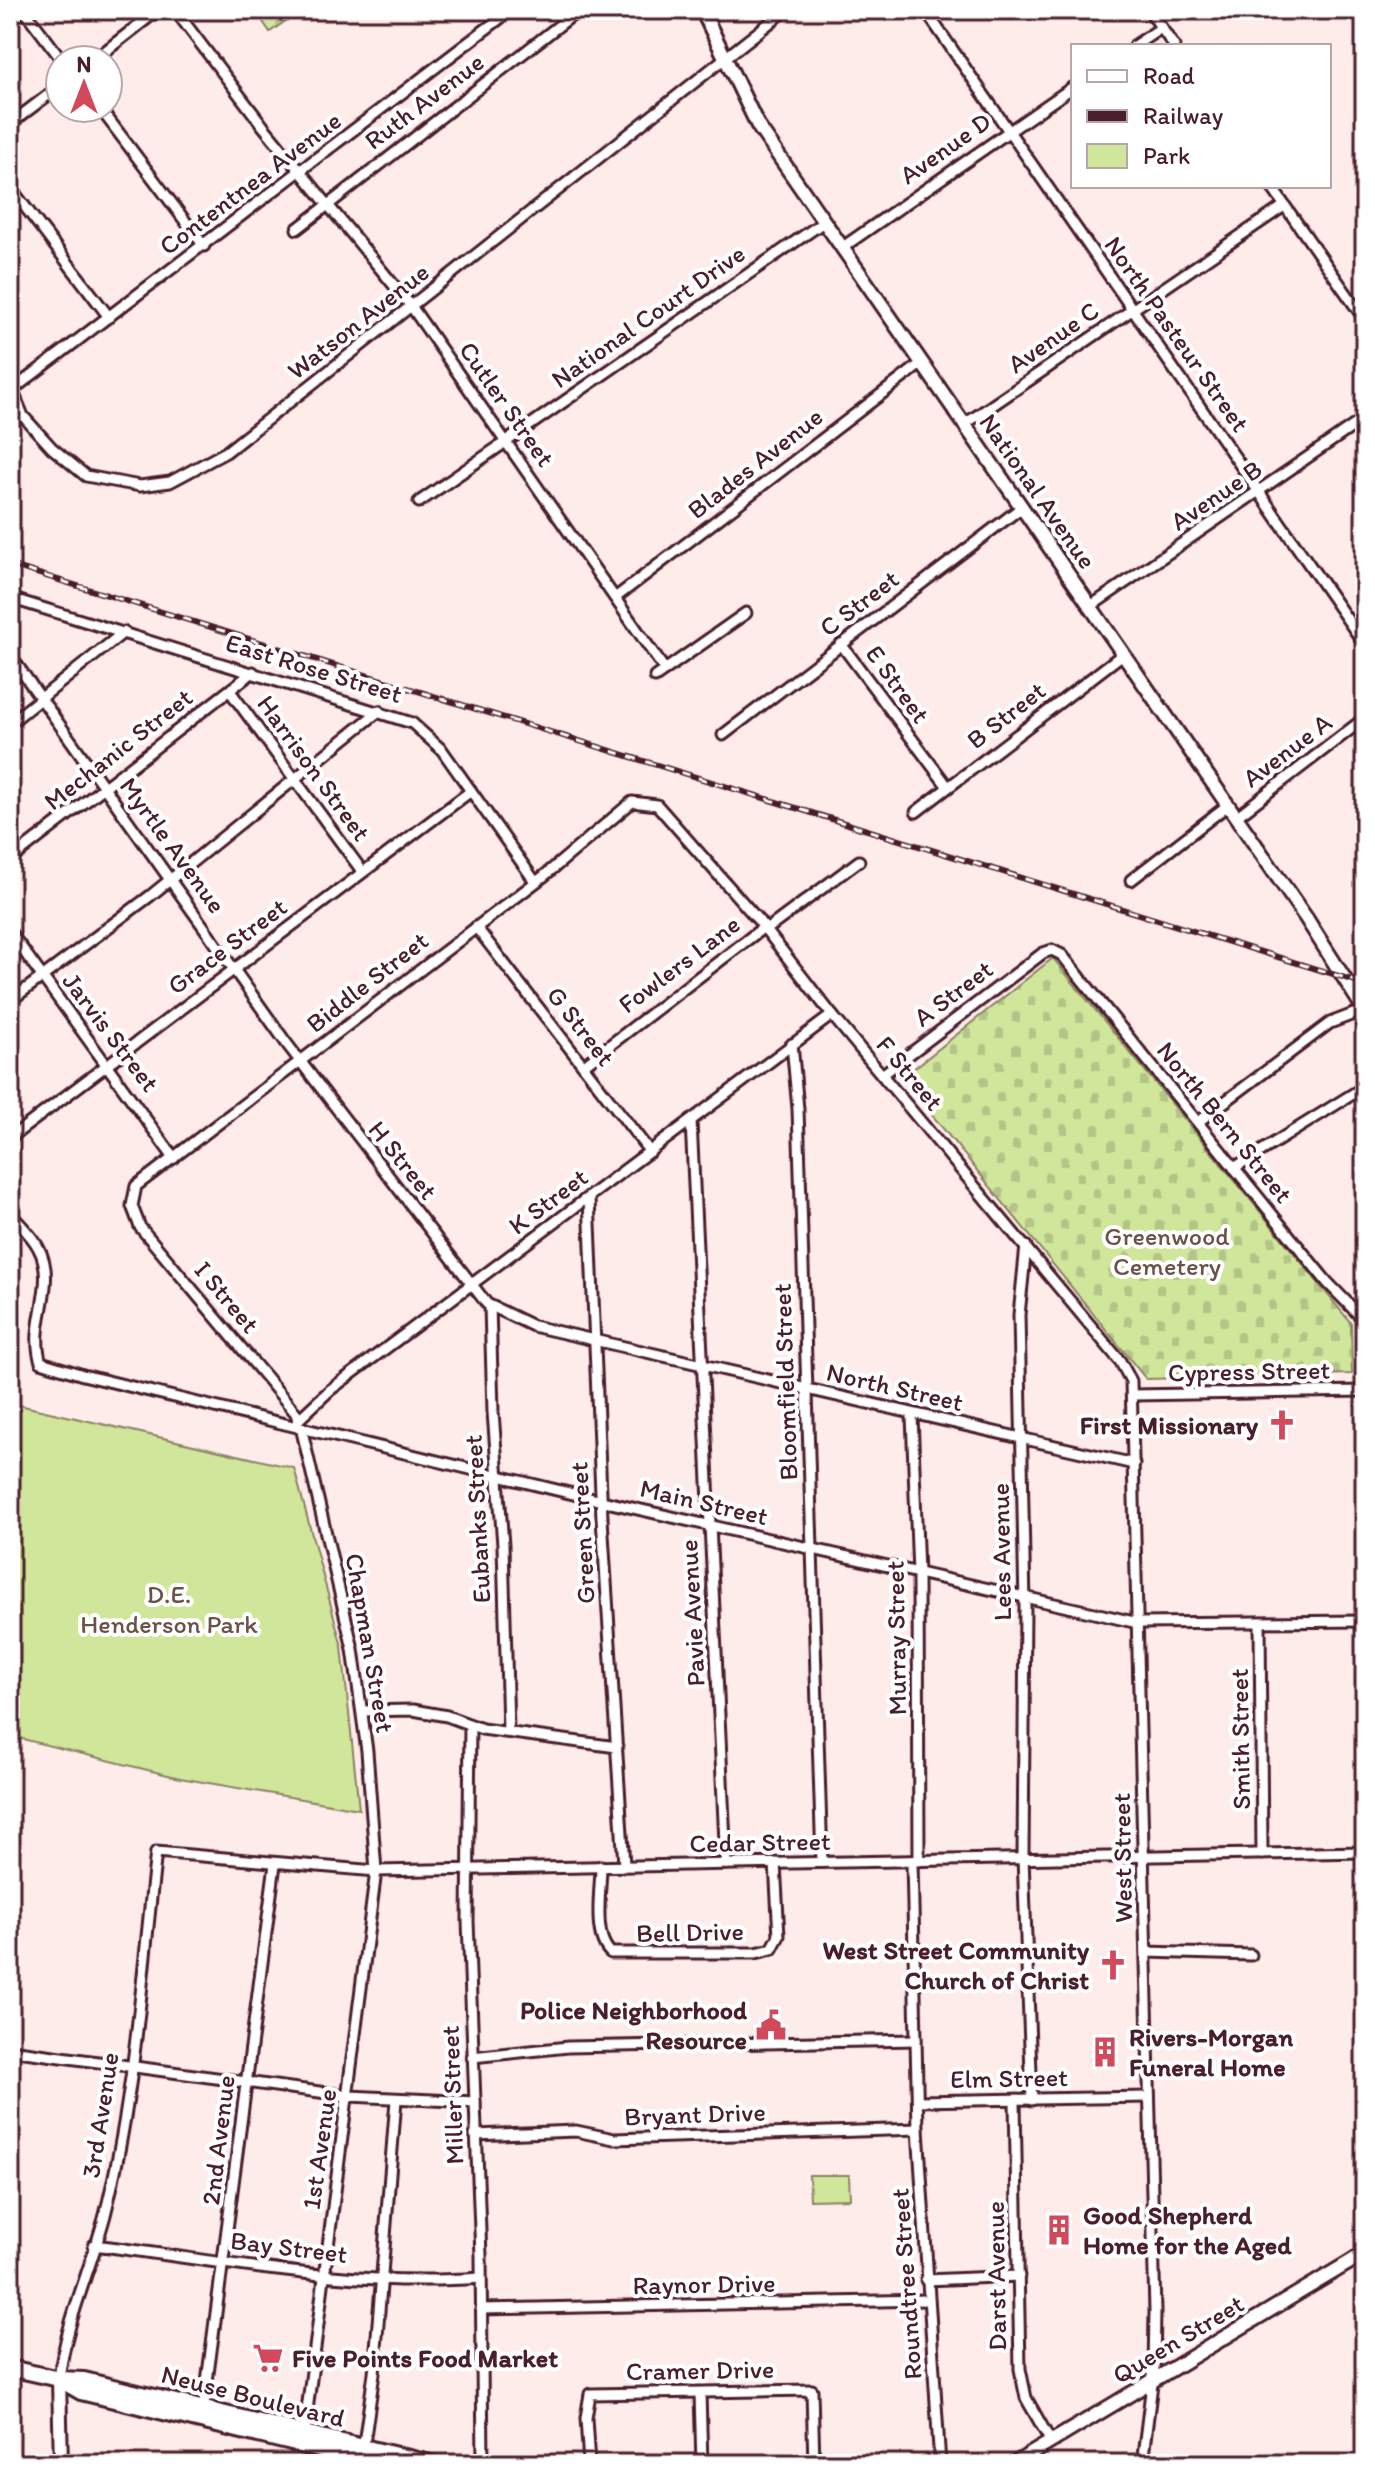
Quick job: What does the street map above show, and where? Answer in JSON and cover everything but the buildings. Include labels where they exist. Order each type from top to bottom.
[{"type":"main road","name":"Neuse Boulevard","points":[[10,2368],[59,2379],[84,2380],[362,2454],[434,2464]]},
{"type":"main road","name":"Neuse Boulevard","points":[[203,2414],[304,2434],[362,2454],[378,2464]]},
{"type":"street","points":[[24,10],[50,44]]},
{"type":"street","points":[[114,44],[158,10]]},
{"type":"street","name":"Cutler Street","points":[[175,10],[326,204],[411,306],[665,670]]},
{"type":"street","name":"Contentnea Avenue","points":[[11,389],[302,172],[511,10]]},
{"type":"street","name":"Ruth Avenue","points":[[297,229],[579,10]]},
{"type":"street","name":"National Avenue","points":[[702,10],[758,126],[1228,805],[1353,989],[1364,1010]]},
{"type":"street","name":"Watson Avenue","points":[[11,389],[23,416],[52,448],[86,476],[140,486],[170,482],[226,452],[786,10]]},
{"type":"street","name":"North Pasteur Street","points":[[925,10],[1365,645]]},
{"type":"street","points":[[1149,10],[1173,44]]},
{"type":"street","points":[[1137,44],[1161,28]]},
{"type":"street","name":"Avenue D","points":[[843,247],[1071,88]]},
{"type":"street","points":[[10,124],[44,98]]},
{"type":"street","points":[[112,124],[204,246]]},
{"type":"street","points":[[10,187],[109,317]]},
{"type":"street","points":[[1272,188],[1365,320]]},
{"type":"street","name":"Avenue C","points":[[965,424],[1284,206]]},
{"type":"street","name":"National Court Drive","points":[[419,502],[825,221]]},
{"type":"street","name":"Blades Avenue","points":[[615,598],[922,363]]},
{"type":"street","name":"Avenue B","points":[[1091,606],[1365,418]]},
{"type":"street","name":"C Street","points":[[723,735],[1022,507]]},
{"type":"street","name":"East Rose Street","points":[[10,598],[402,718],[428,735],[534,880]]},
{"type":"street","points":[[655,677],[746,613]]},
{"type":"street","points":[[10,723],[124,632]]},
{"type":"street","name":"E Street","points":[[841,644],[948,787]]},
{"type":"street","name":"B Street","points":[[916,812],[1123,654]]},
{"type":"street","name":"Myrtle Avenue","points":[[10,655],[301,1061]]},
{"type":"street","name":"Mechanic Street","points":[[10,860],[253,672]]},
{"type":"street","name":"Harrison Street","points":[[230,691],[362,871]]},
{"type":"street","points":[[10,1001],[172,878],[379,711]]},
{"type":"street","name":"Avenue A","points":[[1236,817],[1365,718]]},
{"type":"street","name":"Grace Street","points":[[10,1138],[471,791]]},
{"type":"street","name":"Biddle Street","points":[[131,1198],[136,1186],[534,880],[566,859],[632,802]]},
{"type":"street","name":"F Street","points":[[632,802],[657,805],[666,813],[765,929],[832,1015],[1127,1370],[1133,1395]]},
{"type":"street","points":[[1131,880],[1228,805]]},
{"type":"street","points":[[765,929],[859,861]]},
{"type":"street","name":"G Street","points":[[476,927],[650,1152]]},
{"type":"street","name":"Fowlers Lane","points":[[584,1065],[765,929]]},
{"type":"street","name":"Jarvis Street","points":[[10,932],[174,1158]]},
{"type":"street","name":"A Street","points":[[882,1075],[1043,953],[1052,950]]},
{"type":"street","name":"North Bern Street","points":[[1052,950],[1062,955],[1327,1282],[1365,1321]]},
{"type":"street","points":[[1353,989],[1365,979]]},
{"type":"street","points":[[1198,1122],[1330,1023],[1364,1010],[1365,1140]]},
{"type":"street","name":"K Street","points":[[298,1424],[330,1390],[832,1015]]},
{"type":"street","name":"Bloomfield Street","points":[[792,1044],[798,1109],[822,1862]]},
{"type":"street","name":"H Street","points":[[301,1061],[334,1109],[472,1284]]},
{"type":"street","points":[[1234,1168],[1364,1087]]},
{"type":"street","name":"Pavie Avenue","points":[[691,1121],[726,1864]]},
{"type":"street","name":"I Street","points":[[131,1198],[140,1227],[298,1424]]},
{"type":"street","name":"Green Street","points":[[589,1198],[602,1501],[624,1865]]},
{"type":"street","name":"Main Street","points":[[10,1213],[38,1247],[44,1263],[47,1279],[36,1345],[41,1362],[602,1501],[1138,1623],[1365,1621]]},
{"type":"street","name":"Lees Avenue","points":[[1026,1246],[1019,1315],[1025,1599],[1023,1857],[1032,2100]]},
{"type":"street","name":"North Street","points":[[472,1284],[490,1306],[521,1323],[1134,1464]]},
{"type":"street","name":"Eubanks Street","points":[[490,1306],[508,1730]]},
{"type":"street","name":"Cypress Street","points":[[1133,1395],[1365,1391]]},
{"type":"street","name":"West Street","points":[[1133,1395],[1155,2312],[1154,2368],[1149,2383],[1142,2464]]},
{"type":"street","name":"Murray Street","points":[[912,1415],[918,1574],[916,2040]]},
{"type":"street","name":"Chapman Street","points":[[298,1424],[342,1595],[362,1711],[376,1871]]},
{"type":"street","name":"Smith Street","points":[[1260,1623],[1262,1854]]},
{"type":"street","points":[[362,1711],[413,1710],[470,1725],[617,1747]]},
{"type":"street","name":"Miller Street","points":[[470,1725],[468,1869],[483,2464]]},
{"type":"street","name":"Cedar Street","points":[[156,1852],[376,1871],[1365,1852]]},
{"type":"street","name":"3rd Avenue","points":[[59,2379],[71,2310],[104,2217],[117,2156],[156,1852]]},
{"type":"street","name":"Bell Drive","points":[[601,1866],[602,1939],[611,1953],[756,1953],[772,1949],[779,1936],[775,1863]]},
{"type":"street","name":"2nd Avenue","points":[[203,2414],[275,1864]]},
{"type":"street","name":"1st Avenue","points":[[304,2434],[376,1871]]},
{"type":"street","points":[[1146,1952],[1251,1955]]},
{"type":"street","points":[[472,2057],[568,2047],[916,2040]]},
{"type":"street","name":"Roundtree Street","points":[[916,2040],[926,2280],[940,2464]]},
{"type":"street","points":[[10,2050],[349,2096],[475,2102]]},
{"type":"street","name":"Elm Street","points":[[918,2101],[1148,2097]]},
{"type":"street","points":[[362,2454],[382,2280],[396,2100]]},
{"type":"street","name":"Darst Avenue","points":[[1015,2101],[1021,2379],[1030,2407],[1051,2442]]},
{"type":"street","name":"Bryant Drive","points":[[475,2135],[576,2131],[614,2139],[918,2129]]},
{"type":"street","name":"Bay Street","points":[[94,2245],[382,2280],[433,2282],[480,2278]]},
{"type":"street","name":"Queen Street","points":[[1014,2464],[1362,2256]]},
{"type":"street","points":[[926,2280],[1019,2276]]},
{"type":"street","name":"Raynor Drive","points":[[481,2309],[928,2300]]},
{"type":"street","points":[[59,2379],[61,2464]]},
{"type":"street","name":"Cramer Drive","points":[[589,2464],[586,2418],[590,2394],[812,2390],[814,2464]]},
{"type":"street","points":[[700,2393],[702,2464]]},
{"type":"green space","points":[[255,10],[301,10],[270,32]]},
{"type":"green space","name":"Greenwood Cemetery","points":[[1053,958],[1351,1323],[1352,1374],[1146,1379],[902,1078]]},
{"type":"green space","name":"D.E. Henderson Park","points":[[10,1403],[294,1468],[342,1647],[359,1809],[180,1778],[10,1736]]},
{"type":"green space","points":[[809,2175],[849,2175],[850,2199],[810,2200]]},
{"type":"railway","points":[[10,565],[1365,984]]},
{"type":"place","name":"First Missionary","points":[[1282,1425]]},
{"type":"place","name":"West Street Community Church of Christ","points":[[1113,1965]]},
{"type":"place","name":"Police Neighborhood Resource","points":[[771,2025]]},
{"type":"place","name":"Rivers-Morgan Funeral Home","points":[[1105,2052]]},
{"type":"place","name":"Good Shepherd Home for the Aged","points":[[1059,2230]]},
{"type":"place","name":"Five Points Food Market","points":[[268,2358]]}]
